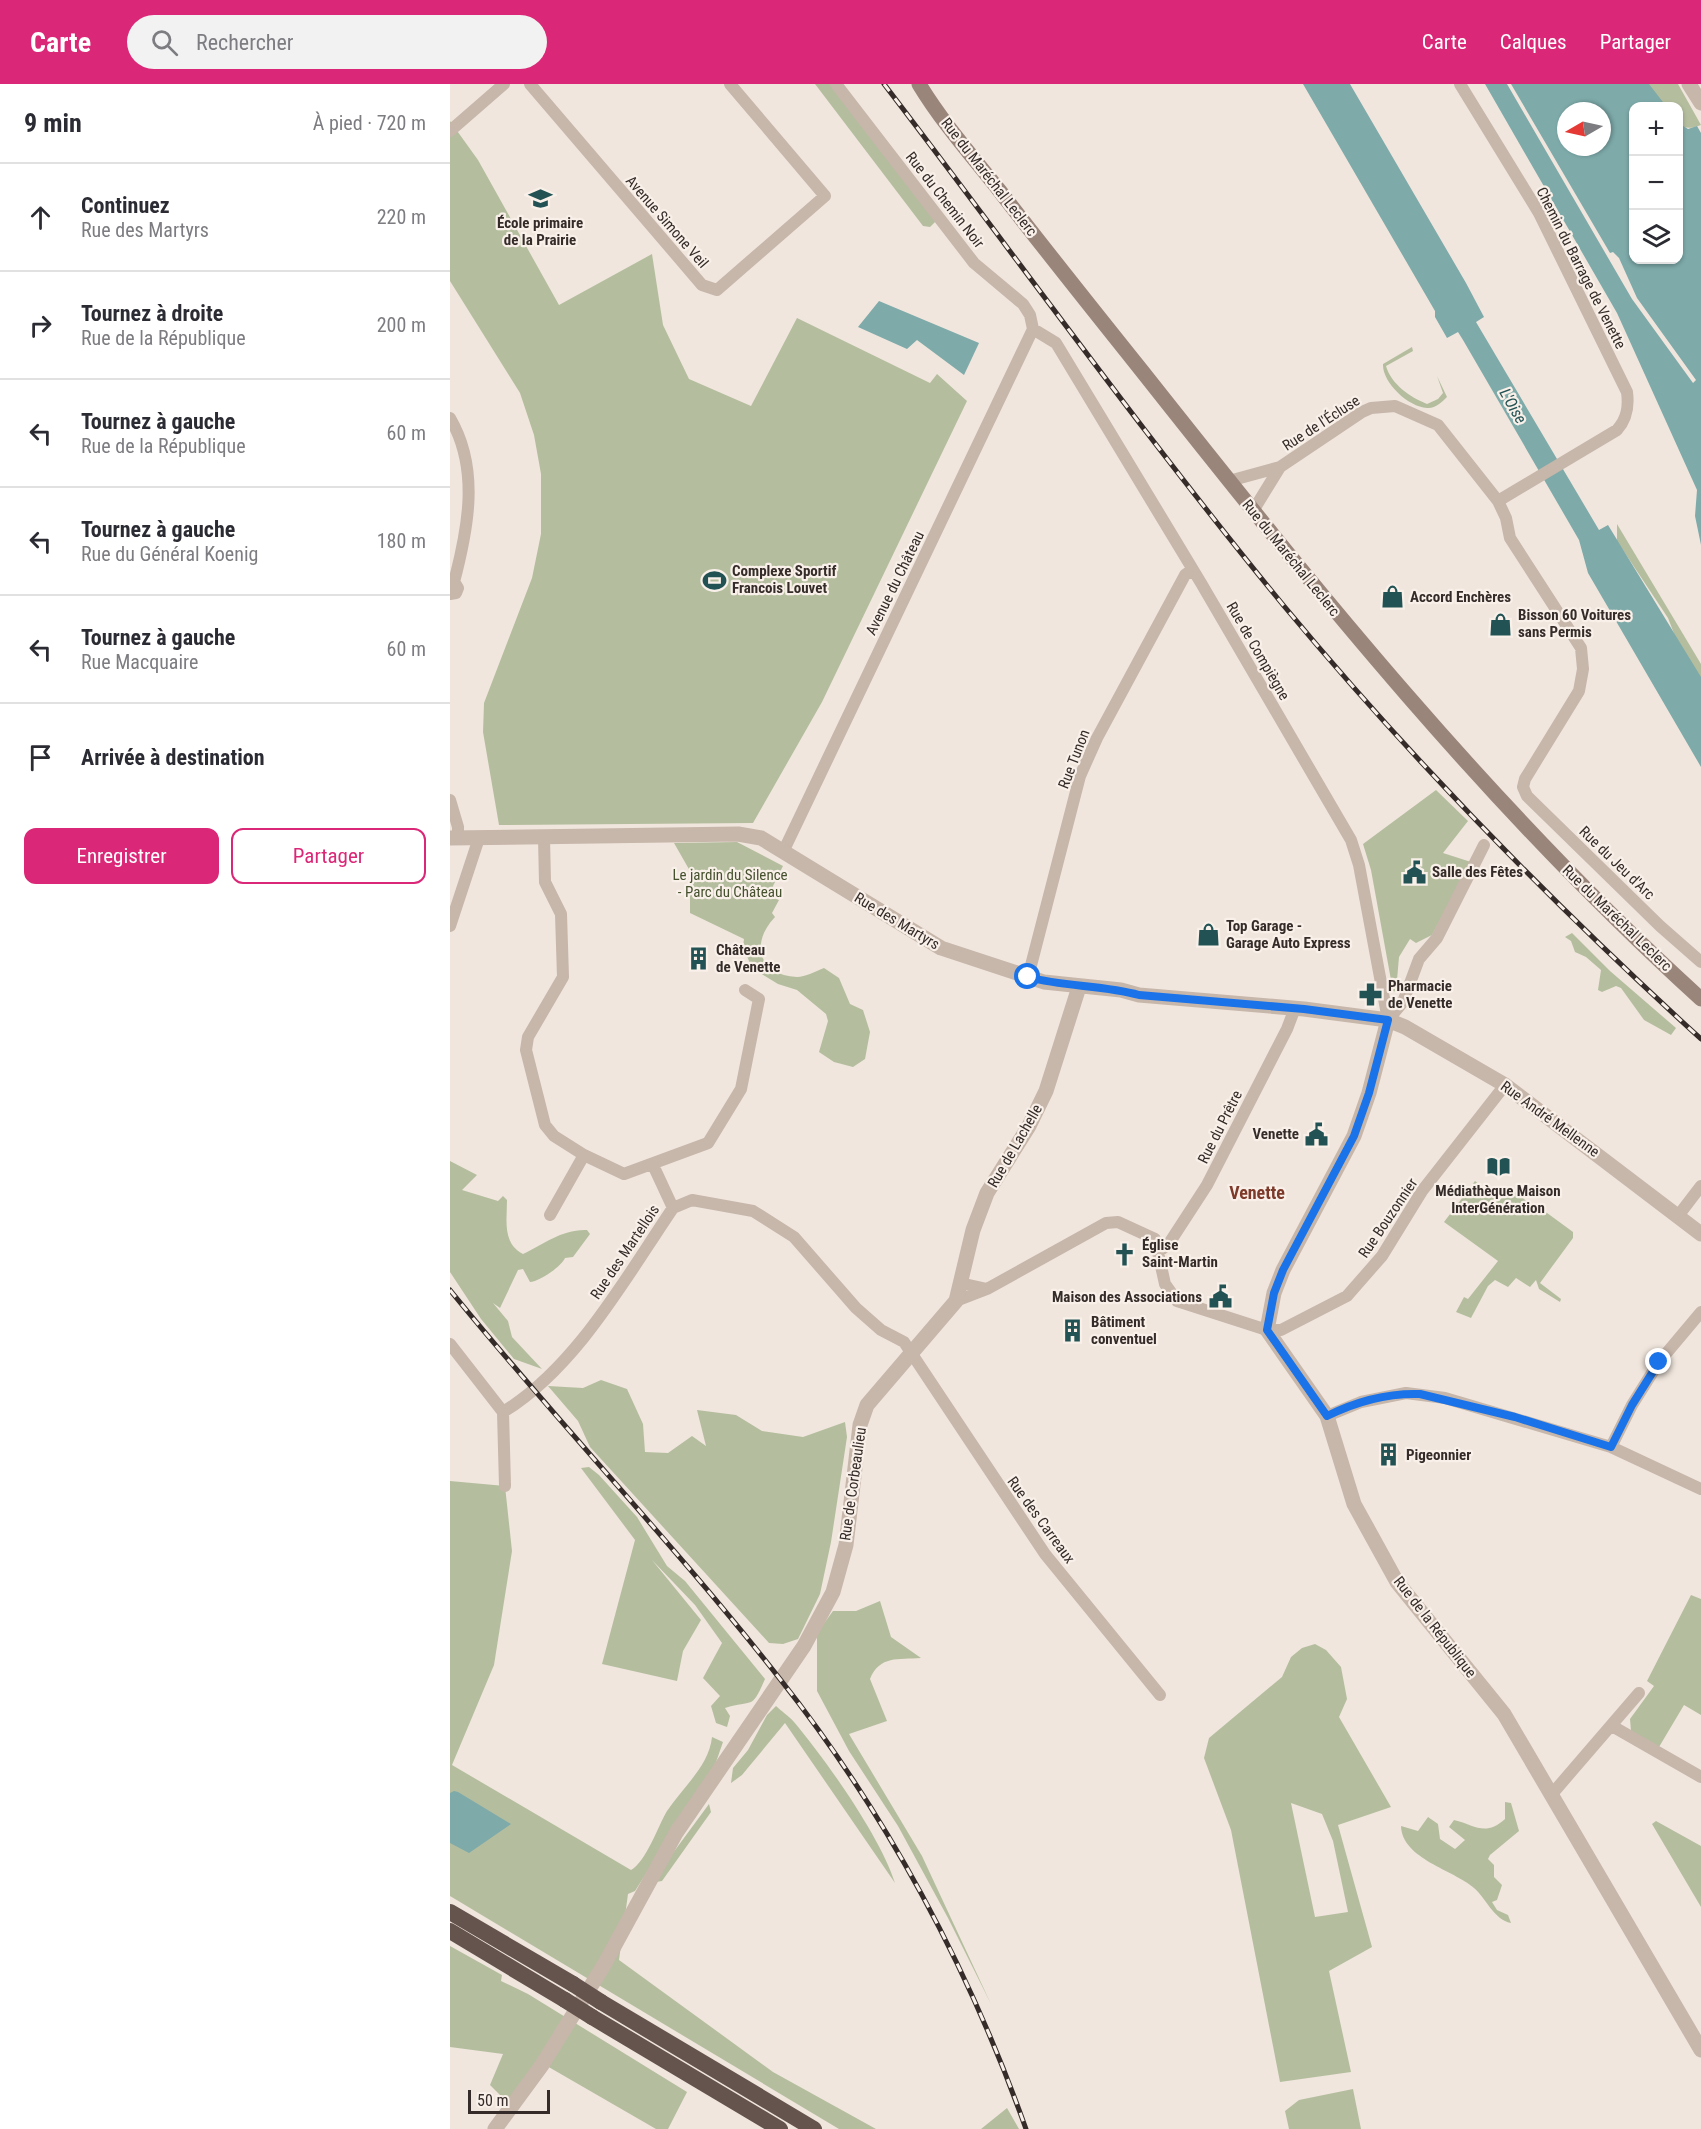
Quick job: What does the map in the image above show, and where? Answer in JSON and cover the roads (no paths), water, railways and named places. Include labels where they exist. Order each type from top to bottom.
[{"type":"highway","points":[[450,1912],[814,2129]]},
{"type":"highway","points":[[450,1931],[780,2129]]},
{"type":"main road","name":"Rue du Maréchal Leclerc","points":[[919,84],[954,133],[1253,511],[1445,740],[1556,858],[1701,999]]},
{"type":"street","points":[[450,130],[504,84]]},
{"type":"street","name":"Avenue Simone Veil","points":[[530,84],[702,285],[717,290],[825,196],[730,84]]},
{"type":"street","name":"Rue du Chemin Noir","points":[[836,84],[974,263],[1023,304],[1030,315],[1033,329]]},
{"type":"street","name":"Chemin du Barrage de Venette","points":[[1460,84],[1539,213],[1627,392],[1627,412],[1622,424],[1608,436],[1498,501]]},
{"type":"street","points":[[1689,84],[1701,103]]},
{"type":"street","name":"Rue de Compiègne","points":[[1033,329],[1056,343],[1351,840],[1359,865],[1388,1020]]},
{"type":"street","name":"Avenue du Château","points":[[784,850],[1033,329]]},
{"type":"street","name":"Rue de l'Écluse","points":[[1253,511],[1280,467],[1362,412],[1371,408],[1395,406],[1438,425],[1498,501],[1510,538],[1581,648],[1582,669],[1579,691],[1524,779]]},
{"type":"street","points":[[450,418],[457,429],[468,472],[469,502],[467,533],[451,590]]},
{"type":"street","points":[[1229,481],[1280,467]]},
{"type":"street","points":[[1258,473],[1268,486]]},
{"type":"street","name":"Rue Tunon","points":[[1028,977],[1080,776],[1097,738],[1179,585],[1185,575],[1192,570]]},
{"type":"street","name":"Rue du Jeu d'Arc","points":[[1524,779],[1523,787],[1527,796],[1660,926],[1701,962]]},
{"type":"street","points":[[450,800],[454,838]]},
{"type":"street","name":"Rue des Martyrs","points":[[454,838],[738,834],[761,838],[941,948],[1028,977],[1079,987],[1121,990],[1139,995],[1295,1008],[1388,1020]]},
{"type":"street","points":[[450,926],[479,838]]},
{"type":"street","points":[[544,838],[545,882],[561,914],[563,977],[528,1037],[526,1050],[545,1125],[554,1136],[584,1155],[624,1174],[708,1143],[741,1089],[759,999],[745,990]]},
{"type":"street","points":[[1158,1251],[1164,1284],[1177,1302],[1267,1330],[1274,1293],[1283,1270],[1354,1136],[1369,1093],[1388,1020],[1402,1002],[1419,958],[1437,938],[1484,845]]},
{"type":"street","name":"Rue de Lachelle","points":[[955,1304],[973,1230],[987,1193],[1029,1126],[1046,1091],[1079,987]]},
{"type":"street","name":"Rue du Prêtre","points":[[1158,1251],[1168,1245],[1203,1192],[1287,1029],[1295,1008]]},
{"type":"street","name":"Rue André Mellenne","points":[[1388,1020],[1453,1054],[1505,1085],[1701,1234]]},
{"type":"street","name":"Rue Bouzonnier","points":[[1267,1330],[1281,1330],[1347,1296],[1382,1256],[1422,1191],[1505,1085]]},
{"type":"street","points":[[550,1215],[584,1155]]},
{"type":"street","points":[[652,1165],[673,1208]]},
{"type":"street","points":[[1678,1216],[1701,1186]]},
{"type":"street","name":"Rue des Martellois","points":[[503,1412],[534,1390],[555,1370],[605,1309],[673,1208],[692,1200],[753,1211],[794,1237],[856,1308],[881,1330],[904,1342],[912,1353]]},
{"type":"street","name":"Rue de Corbeaulieu","points":[[495,2129],[543,2065],[604,1965],[676,1833],[804,1646],[833,1592],[846,1545],[860,1425],[867,1406],[955,1304],[987,1289],[1106,1223],[1118,1222],[1149,1234],[1155,1239],[1158,1251]]},
{"type":"street","points":[[960,1283],[987,1289]]},
{"type":"street","points":[[1611,1447],[1632,1405],[1659,1362],[1701,1312]]},
{"type":"street","name":"Rue de la République","points":[[1267,1330],[1327,1416],[1354,1504],[1397,1582],[1504,1714],[1701,2050]]},
{"type":"street","points":[[450,1344],[503,1412],[505,1486]]},
{"type":"street","name":"Rue des Carreaux","points":[[912,1353],[988,1472],[1045,1554],[1160,1695]]},
{"type":"street","points":[[1327,1416],[1361,1402],[1406,1393],[1420,1394],[1515,1417],[1611,1447],[1701,1489]]},
{"type":"street","points":[[1552,1794],[1639,1693]]},
{"type":"street","points":[[1612,1726],[1701,1777]]},
{"type":"water","name":"L'Oise","points":[[1303,84],[1350,84],[1484,317],[1476,322],[1599,530],[1608,525],[1701,677],[1701,767],[1588,573],[1579,540],[1463,340],[1458,332],[1447,338],[1435,317],[1435,311]]},
{"type":"water","points":[[1485,84],[1507,84],[1632,299],[1693,383],[1696,380],[1637,298],[1619,258],[1613,252],[1610,253],[1511,84],[1649,84],[1663,102],[1629,102],[1629,264],[1683,264],[1683,126],[1688,129],[1697,126],[1701,133],[1701,545],[1695,516],[1697,490],[1617,313]]},
{"type":"water","points":[[879,301],[979,343],[964,375],[917,340],[907,349],[858,327]]},
{"type":"water","points":[[454,1791],[511,1824],[469,1853],[450,1843],[450,1793]]},
{"type":"railway","points":[[884,84],[1182,478],[1284,606],[1382,720],[1485,830],[1591,936],[1701,1039]]},
{"type":"railway","points":[[450,1290],[740,1629],[819,1730],[889,1838],[951,1951],[1003,2069],[1026,2129]]},
{"type":"place","name":"École primaire de la Prairie","points":[[540,199]]},
{"type":"place","name":"Complexe Sportif Francois Louvet","points":[[714,580]]},
{"type":"place","name":"Accord Enchères","points":[[1392,597]]},
{"type":"place","name":"Bisson 60 Voitures sans Permis","points":[[1500,624]]},
{"type":"place","name":"Salle des Fêtes","points":[[1414,872]]},
{"type":"place","name":"Top Garage - Garage Auto Express","points":[[1208,935]]},
{"type":"place","name":"Château de Venette","points":[[698,959]]},
{"type":"place","name":"Pharmacie de Venette","points":[[1370,995]]},
{"type":"place","name":"Venette","points":[[1317,1134]]},
{"type":"place","name":"Médiathèque Maison InterGénération","points":[[1498,1167]]},
{"type":"place","name":"Église Saint-Martin","points":[[1124,1254]]},
{"type":"place","name":"Maison des Associations","points":[[1220,1297]]},
{"type":"place","name":"Bâtiment conventuel","points":[[1073,1331]]},
{"type":"place","name":"Pigeonnier","points":[[1388,1455]]},
{"type":"district","name":"Venette","points":[[1257,1192]]},
{"type":"park label","name":"Le jardin du Silence - Parc du Château","points":[[730,884]]}]
